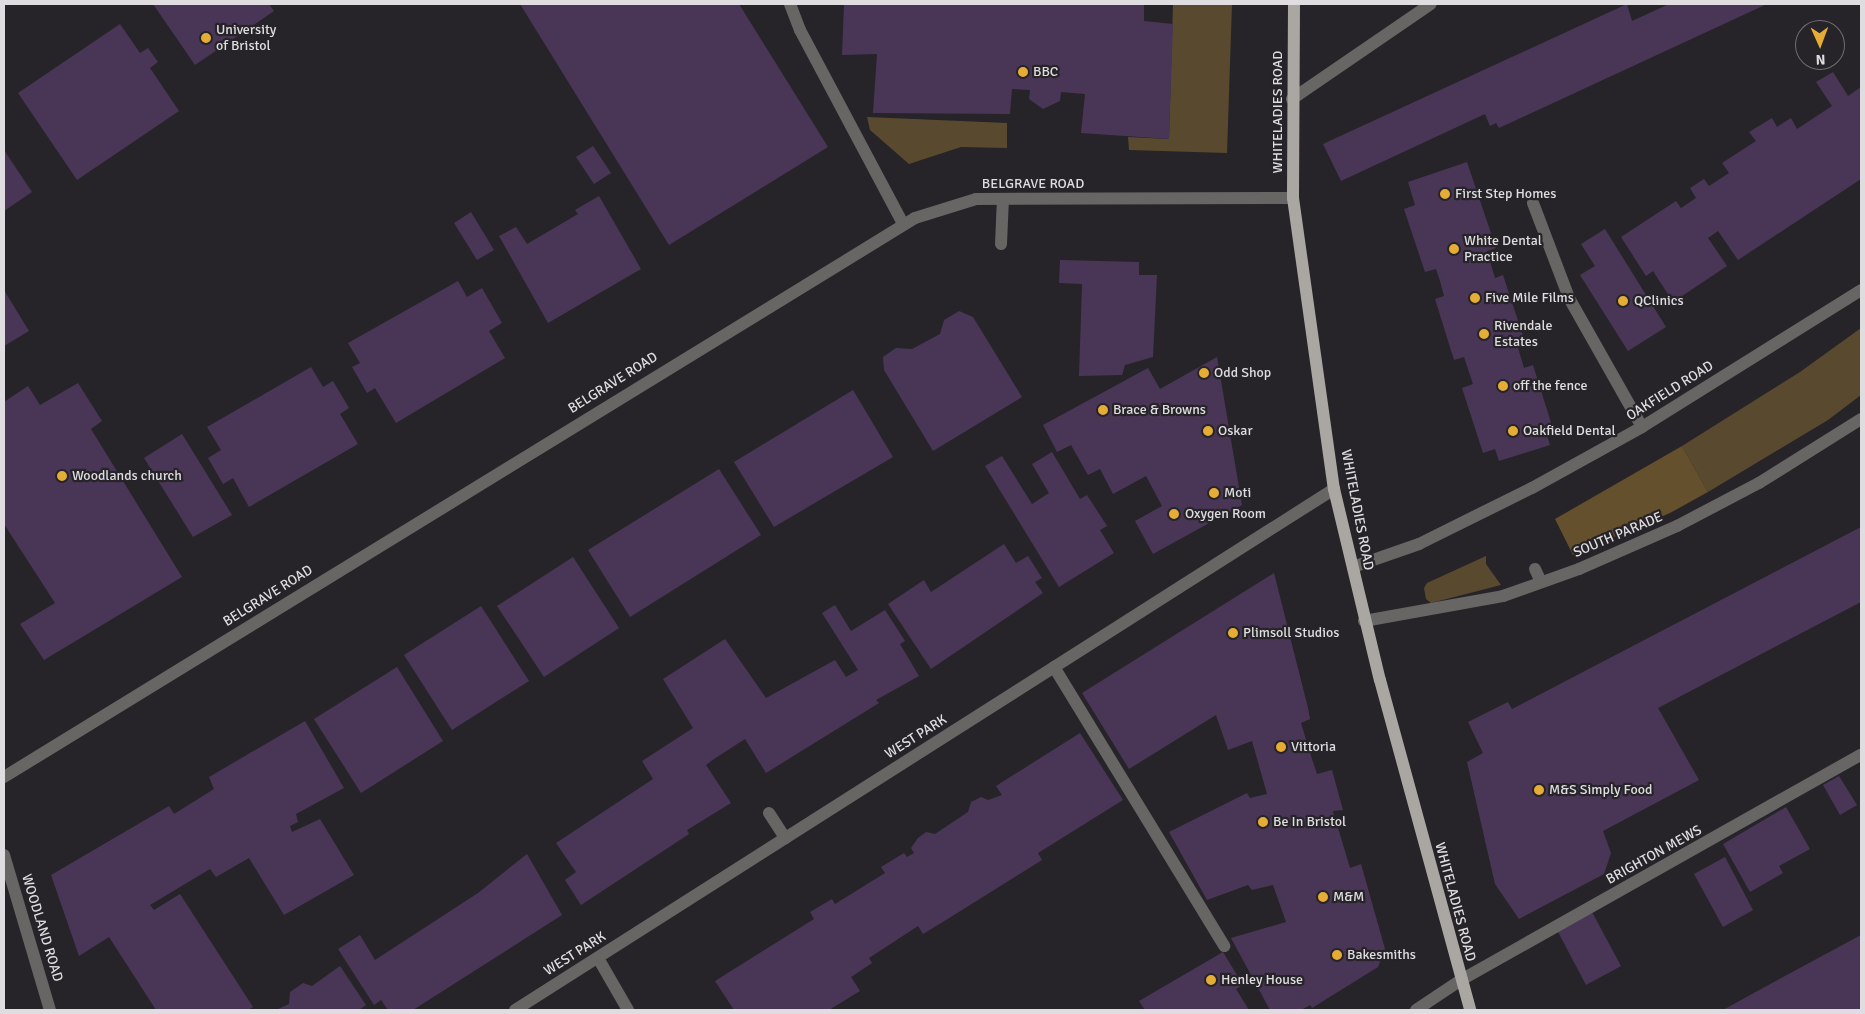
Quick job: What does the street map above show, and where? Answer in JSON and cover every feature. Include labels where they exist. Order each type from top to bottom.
[{"type":"main road","name":"WHITELADIES ROAD","points":[[1294,4],[1292,99],[1293,198],[1334,489],[1364,621],[1470,1010]]},
{"type":"street","points":[[790,4],[800,30],[903,224]]},
{"type":"street","points":[[1292,99],[1431,4]]},
{"type":"street","points":[[1001,244],[1004,198]]},
{"type":"street","name":"BELGRAVE ROAD","points":[[4,777],[914,218],[976,199],[1293,198]]},
{"type":"street","points":[[1533,203],[1569,298],[1642,427]]},
{"type":"street","name":"OAKFIELD ROAD","points":[[1353,567],[1419,544],[1532,488],[1642,427],[1861,290]]},
{"type":"street","name":"SOUTH PARADE","points":[[1364,621],[1502,596],[1542,582],[1677,526],[1759,483],[1861,419]]},
{"type":"street","name":"WEST PARK","points":[[515,1010],[1334,489]]},
{"type":"street","points":[[1535,569],[1542,582]]},
{"type":"street","points":[[1054,667],[1224,946]]},
{"type":"street","name":"BRIGHTON MEWS","points":[[1416,1010],[1461,980],[1861,755]]},
{"type":"street","points":[[769,813],[785,838]]},
{"type":"street","name":"WOODLAND ROAD","points":[[4,855],[50,1010]]},
{"type":"street","points":[[598,958],[628,1010]]},
{"type":"shaded area","points":[[1173,4],[1232,4],[1227,153],[1129,150],[1128,137],[1169,139]]},
{"type":"shaded area","points":[[867,117],[1007,123],[1007,148],[961,147],[909,164],[870,130]]},
{"type":"shaded area","points":[[1861,328],[1861,395],[1828,420],[1708,492],[1682,446],[1800,372]]},
{"type":"shaded area","points":[[1682,446],[1708,492],[1670,513],[1573,555],[1555,519]]},
{"type":"shaded area","points":[[1486,556],[1486,564],[1501,585],[1431,603],[1426,599],[1424,588],[1427,583]]},
{"type":"building","name":"University of Bristol","points":[[153,4],[269,4],[274,11],[195,65]]},
{"type":"building","points":[[520,4],[739,4],[828,147],[669,245]]},
{"type":"building","name":"BBC","points":[[844,4],[1144,4],[1144,21],[1173,24],[1169,139],[1081,133],[1085,94],[1061,92],[1060,101],[1043,109],[1029,99],[1030,90],[1012,89],[1010,114],[873,113],[877,54],[842,55]]},
{"type":"building","points":[[1627,4],[1632,21],[1669,4],[1767,4],[1499,128],[1496,123],[1490,126],[1485,114],[1341,181],[1323,144]]},
{"type":"building","points":[[120,24],[140,53],[148,48],[158,62],[150,68],[179,111],[77,180],[18,93]]},
{"type":"building","points":[[1833,72],[1848,96],[1861,87],[1861,179],[1738,260],[1718,231],[1708,238],[1727,266],[1673,302],[1653,271],[1646,276],[1621,237],[1676,201],[1681,208],[1696,198],[1690,188],[1704,179],[1709,186],[1729,173],[1722,163],[1756,141],[1749,132],[1772,118],[1777,127],[1791,118],[1797,129],[1832,106],[1816,82]]},
{"type":"building","points":[[593,146],[611,173],[594,184],[576,157]]},
{"type":"building","points":[[4,150],[32,192],[4,211]]},
{"type":"building","points":[[1467,162],[1496,248],[1487,251],[1495,278],[1503,275],[1524,339],[1516,341],[1524,368],[1533,365],[1553,429],[1546,432],[1550,445],[1499,461],[1495,449],[1483,453],[1462,388],[1473,384],[1464,357],[1454,360],[1435,299],[1444,296],[1440,281],[1436,269],[1425,272],[1404,209],[1415,205],[1408,182]]},
{"type":"building","points":[[599,196],[641,269],[548,323],[499,236],[516,227],[527,244],[578,214],[575,210]]},
{"type":"building","points":[[471,212],[494,250],[477,260],[454,223]]},
{"type":"building","name":"QClinics","points":[[1605,229],[1666,327],[1628,351],[1580,275],[1595,266],[1581,244]]},
{"type":"building","points":[[1060,260],[1139,262],[1139,275],[1157,275],[1153,357],[1125,365],[1122,375],[1079,376],[1082,284],[1059,283]]},
{"type":"building","points":[[458,281],[467,297],[482,288],[502,323],[489,331],[505,358],[396,423],[375,388],[367,393],[352,367],[360,363],[348,343]]},
{"type":"building","points":[[4,290],[29,331],[4,346]]},
{"type":"building","points":[[959,311],[973,317],[1022,397],[933,451],[884,370],[883,357],[896,348],[912,349],[940,334],[944,320]]},
{"type":"building","points":[[1217,357],[1242,505],[1153,554],[1135,521],[1162,506],[1146,476],[1113,494],[1100,469],[1088,475],[1071,445],[1057,452],[1043,425],[1148,368],[1160,389]]},
{"type":"building","points":[[311,367],[323,387],[333,381],[349,408],[340,414],[358,444],[249,507],[233,478],[223,484],[208,458],[221,450],[207,427]]},
{"type":"building","name":"Woodlands church","points":[[78,383],[102,421],[91,429],[182,577],[44,660],[20,624],[55,603],[4,524],[4,402],[28,386],[40,405]]},
{"type":"building","points":[[853,390],[893,457],[774,527],[734,462]]},
{"type":"building","points":[[182,434],[232,515],[193,537],[144,458]]},
{"type":"building","points":[[1052,452],[1080,499],[1087,495],[1107,526],[1100,530],[1114,553],[1059,587],[985,466],[1002,456],[1032,504],[1049,493],[1032,464]]},
{"type":"building","points":[[719,469],[761,535],[630,617],[588,550]]},
{"type":"building","points":[[1861,527],[1861,602],[1658,708],[1699,780],[1603,831],[1611,853],[1604,874],[1519,919],[1495,884],[1467,762],[1483,753],[1468,722],[1508,702],[1512,709]]},
{"type":"building","points":[[1004,544],[1016,563],[1028,556],[1042,578],[1035,582],[1043,593],[931,669],[888,604],[924,580],[931,592]]},
{"type":"building","points":[[573,557],[619,628],[544,677],[497,606]]},
{"type":"building","points":[[1274,573],[1310,719],[1301,723],[1317,774],[1332,770],[1343,810],[1333,811],[1350,868],[1361,864],[1385,949],[1378,967],[1312,1008],[1310,1005],[1301,1010],[1270,1010],[1231,938],[1286,922],[1273,885],[1252,890],[1248,885],[1207,900],[1169,832],[1247,793],[1250,798],[1267,794],[1252,741],[1228,750],[1216,715],[1129,769],[1082,693]]},
{"type":"building","points":[[835,605],[851,631],[885,610],[905,641],[900,644],[919,676],[876,700],[879,703],[766,773],[745,739],[714,759],[706,765],[731,803],[687,830],[689,834],[581,905],[565,880],[576,872],[556,843],[653,779],[642,761],[693,728],[663,679],[725,639],[766,698],[835,660],[846,677],[858,670],[822,613]]},
{"type":"building","points":[[481,606],[529,681],[452,730],[404,655]]},
{"type":"building","points":[[397,667],[443,741],[361,793],[314,719]]},
{"type":"building","points":[[305,721],[344,788],[296,814],[298,822],[290,826],[292,832],[320,819],[354,875],[284,915],[249,858],[216,877],[210,869],[150,905],[154,910],[180,894],[253,1007],[248,1010],[156,1010],[109,937],[79,956],[51,875],[169,806],[174,814],[214,789],[209,777]]},
{"type":"building","points":[[1080,733],[1123,800],[1038,853],[1042,860],[946,920],[923,934],[918,926],[869,958],[872,963],[851,977],[860,991],[829,1010],[734,1010],[715,981],[814,919],[810,912],[832,899],[835,904],[885,873],[881,867],[904,853],[907,857],[914,853],[911,848],[918,838],[926,832],[935,834],[968,812],[971,802],[981,797],[988,800],[1002,795],[996,786]]},
{"type":"building","points":[[1839,776],[1857,805],[1840,815],[1823,785]]},
{"type":"building","points":[[1786,807],[1810,849],[1779,866],[1783,873],[1750,892],[1723,844]]},
{"type":"building","points":[[527,854],[562,915],[413,1010],[388,1010],[381,1000],[374,1005],[338,949],[360,935],[375,960],[478,893]]},
{"type":"building","points":[[1725,857],[1753,910],[1723,927],[1694,874]]},
{"type":"building","points":[[1592,912],[1621,966],[1586,985],[1557,930]]},
{"type":"building","points":[[1861,935],[1861,1010],[1723,1010],[1761,989]]},
{"type":"building","name":"Henley House","points":[[1223,952],[1243,985],[1236,989],[1249,1010],[1145,1010],[1139,1001]]},
{"type":"building","points":[[340,966],[366,1005],[359,1010],[276,1010],[289,1004],[290,992],[303,983],[312,986]]},
{"type":"place","name":"University of Bristol","points":[[206,38]]},
{"type":"place","name":"BBC","points":[[1023,72]]},
{"type":"place","name":"First Step Homes","points":[[1445,194]]},
{"type":"place","name":"White Dental Practice","points":[[1454,249]]},
{"type":"place","name":"Five Mile Films","points":[[1475,298]]},
{"type":"place","name":"QClinics","points":[[1623,301]]},
{"type":"place","name":"Rivendale Estates","points":[[1484,334]]},
{"type":"place","name":"Odd Shop","points":[[1204,373]]},
{"type":"place","name":"off the fence","points":[[1503,386]]},
{"type":"place","name":"Brace & Browns","points":[[1103,410]]},
{"type":"place","name":"Oskar","points":[[1208,431]]},
{"type":"place","name":"Oakfield Dental","points":[[1513,431]]},
{"type":"place","name":"Woodlands church","points":[[62,476]]},
{"type":"place","name":"Moti","points":[[1214,493]]},
{"type":"place","name":"Oxygen Room","points":[[1174,514]]},
{"type":"place","name":"Plimsoll Studios","points":[[1233,633]]},
{"type":"place","name":"Vittoria","points":[[1281,747]]},
{"type":"place","name":"M&S Simply Food","points":[[1539,790]]},
{"type":"place","name":"Be In Bristol","points":[[1263,822]]},
{"type":"place","name":"M&M","points":[[1323,897]]},
{"type":"place","name":"Bakesmiths","points":[[1337,955]]},
{"type":"place","name":"Henley House","points":[[1211,980]]}]
